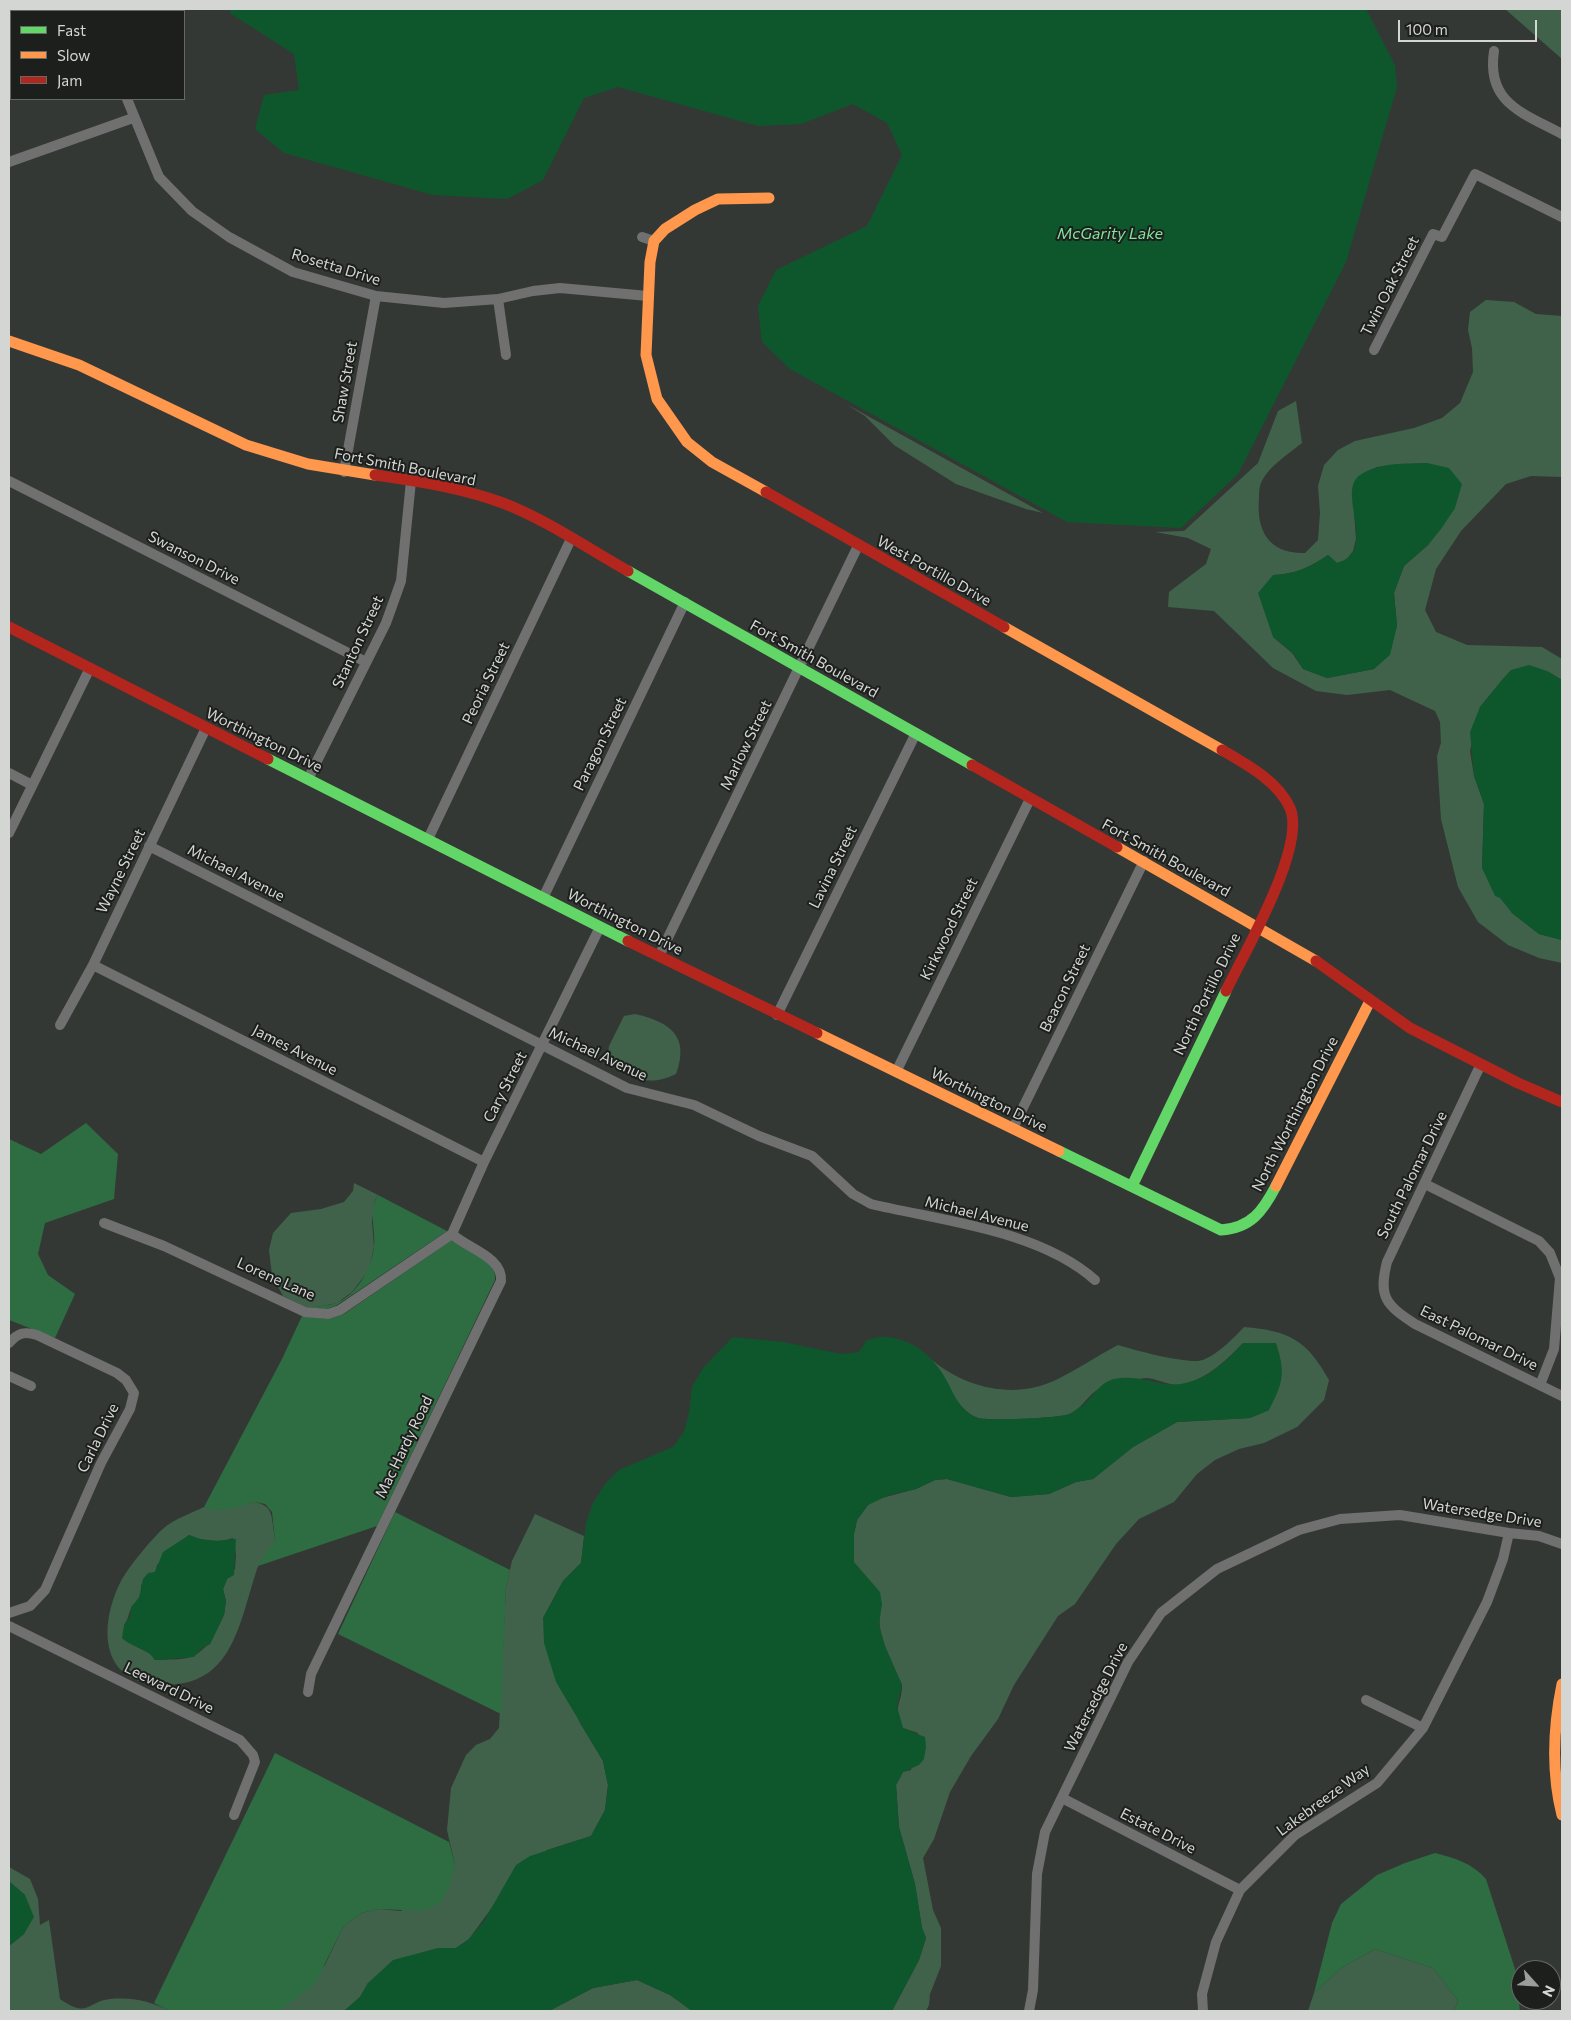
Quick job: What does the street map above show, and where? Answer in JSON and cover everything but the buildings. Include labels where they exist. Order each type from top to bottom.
[{"type":"street","points":[[1494,50],[1491,68],[1495,85],[1507,102],[1562,134]]},
{"type":"street","name":"Rosetta Drive","points":[[127,100],[133,118],[159,177],[192,212],[229,237],[293,272],[376,296],[444,303],[498,299],[533,291],[560,288],[648,296]]},
{"type":"street","points":[[9,162],[133,118]]},
{"type":"street","name":"Twin Oak Street","points":[[1374,350],[1433,234],[1442,237],[1475,174],[1562,217]]},
{"type":"street","name":"West Portillo Drive","points":[[769,198],[718,199],[694,210],[648,239],[646,355],[657,399],[687,442],[712,462],[1243,762],[1269,780],[1283,795],[1293,812]]},
{"type":"street","name":"Shaw Street","points":[[344,472],[376,296]]},
{"type":"street","points":[[498,299],[506,355]]},
{"type":"street","name":"Fort Smith Boulevard","points":[[9,341],[73,362],[227,436],[279,456],[344,472],[452,488],[496,501],[534,518],[1256,926],[1341,977],[1370,1001],[1410,1028],[1562,1102]]},
{"type":"street","name":"Swanson Drive","points":[[9,481],[366,662]]},
{"type":"street","name":"Stanton Street","points":[[308,779],[386,623],[401,581],[411,481]]},
{"type":"street","name":"Peoria Street","points":[[428,839],[570,540]]},
{"type":"street","name":"Marlow Street","points":[[659,956],[800,669],[858,546]]},
{"type":"street","name":"Paragon Street","points":[[543,898],[685,602]]},
{"type":"street","name":"Worthington Drive","points":[[9,627],[777,1015],[1220,1230],[1235,1230]]},
{"type":"street","points":[[9,833],[90,668]]},
{"type":"street","name":"Wayne Street","points":[[60,1025],[92,965],[206,728]]},
{"type":"street","name":"Lavina Street","points":[[777,1015],[916,733]]},
{"type":"street","points":[[9,773],[32,785]]},
{"type":"street","name":"Kirkwood Street","points":[[896,1072],[1030,799]]},
{"type":"street","name":"North Portillo Drive","points":[[1132,1186],[1292,849],[1295,831],[1293,812]]},
{"type":"street","name":"Michael Avenue","points":[[149,846],[627,1088],[694,1105],[759,1136],[812,1156],[853,1194],[871,1204],[1030,1242],[1084,1269],[1095,1280]]},
{"type":"street","name":"Beacon Street","points":[[1013,1128],[1144,861]]},
{"type":"street","name":"Cary Street","points":[[452,1234],[484,1162],[600,927]]},
{"type":"street","name":"James Avenue","points":[[92,965],[484,1162]]},
{"type":"street","name":"North Worthington Drive","points":[[1235,1230],[1253,1221],[1265,1208],[1370,1001]]},
{"type":"street","name":"South Palomar Drive","points":[[1387,1301],[1382,1290],[1387,1262],[1481,1064]]},
{"type":"street","points":[[1425,1184],[1539,1241],[1550,1253],[1560,1278],[1554,1349],[1540,1385]]},
{"type":"street","name":"Lorene Lane","points":[[104,1223],[164,1246],[305,1312],[318,1314],[340,1310],[452,1234]]},
{"type":"street","name":"Mac Hardy Road","points":[[308,1692],[312,1674],[501,1281],[498,1266],[492,1259],[463,1244],[452,1234]]},
{"type":"street","name":"East Palomar Drive","points":[[1387,1301],[1401,1315],[1415,1324],[1562,1396]]},
{"type":"street","name":"Carla Drive","points":[[9,1343],[16,1335],[26,1332],[37,1335],[117,1374],[126,1380],[134,1393],[130,1409],[102,1463],[44,1590],[30,1606],[9,1613]]},
{"type":"street","points":[[9,1376],[31,1386]]},
{"type":"street","name":"Watersedge Drive","points":[[1029,2011],[1033,1990],[1037,1874],[1046,1832],[1128,1662],[1161,1613],[1217,1569],[1299,1530],[1340,1518],[1400,1515],[1508,1533],[1539,1536],[1562,1544]]},
{"type":"street","name":"Lakebreeze Way","points":[[1203,2011],[1202,1994],[1216,1942],[1240,1890],[1294,1835],[1377,1783],[1422,1728],[1487,1602],[1503,1558],[1508,1533]]},
{"type":"street","name":"Leeward Drive","points":[[9,1626],[240,1740],[253,1754],[254,1762],[234,1815]]},
{"type":"street","points":[[1562,1685],[1552,1747],[1554,1774],[1562,1815]]},
{"type":"street","points":[[1366,1700],[1422,1728]]},
{"type":"street","name":"Estate Drive","points":[[1062,1798],[1240,1890]]},
{"type":"shaded area","points":[[1505,9],[1562,9],[1562,59]]},
{"type":"shaded area","points":[[1486,300],[1514,302],[1536,314],[1562,316],[1562,477],[1531,476],[1506,484],[1461,531],[1436,569],[1425,610],[1436,632],[1467,645],[1542,647],[1562,659],[1562,680],[1547,671],[1511,670],[1480,707],[1470,751],[1474,776],[1484,804],[1482,868],[1512,913],[1539,934],[1562,940],[1562,963],[1539,958],[1508,945],[1478,922],[1458,887],[1441,819],[1437,756],[1441,743],[1440,722],[1435,711],[1390,690],[1347,695],[1316,691],[1273,668],[1214,611],[1168,607],[1169,592],[1206,564],[1211,549],[1188,538],[1155,532],[1184,531],[1258,463],[1278,411],[1296,401],[1302,443],[1279,461],[1264,477],[1259,489],[1259,511],[1263,531],[1274,545],[1283,550],[1305,553],[1318,540],[1320,513],[1318,486],[1324,465],[1338,450],[1355,441],[1414,428],[1442,418],[1460,403],[1473,372],[1472,348],[1468,330],[1470,312]],"holes":[[[1427,463],[1455,508],[1428,545],[1404,566],[1394,593],[1397,626],[1374,669],[1327,678],[1303,669],[1292,653],[1273,637],[1273,575],[1302,570],[1328,555],[1337,563],[1346,560],[1353,551],[1356,539],[1354,512],[1376,467]]]},
{"type":"shaded area","points":[[846,404],[1043,513],[1026,509],[956,484],[894,445],[865,416]]},
{"type":"shaded area","points":[[635,1014],[658,1021],[674,1033],[680,1050],[680,1061],[676,1074],[656,1080],[640,1079],[624,1072],[607,1060],[609,1046],[624,1016]]},
{"type":"shaded area","points":[[86,1123],[118,1154],[114,1199],[45,1223],[38,1254],[48,1275],[75,1294],[55,1338],[9,1320],[9,1139],[41,1154]]},
{"type":"shaded area","points":[[354,1183],[378,1195],[375,1200],[372,1222],[374,1247],[369,1270],[352,1292],[337,1303],[306,1307],[283,1296],[272,1275],[269,1250],[273,1233],[291,1213],[321,1209],[344,1202],[353,1191]]},
{"type":"shaded area","points":[[378,1195],[447,1231],[337,1305],[326,1309],[305,1307],[336,1303],[350,1294],[362,1280],[370,1264],[374,1248],[373,1208]]},
{"type":"shaded area","points":[[452,1240],[486,1262],[495,1273],[495,1280],[377,1526],[258,1566],[275,1540],[272,1512],[265,1504],[255,1502],[230,1509],[211,1510],[204,1507],[282,1359],[302,1316],[328,1319],[344,1314]]},
{"type":"shaded area","points":[[1244,1327],[1273,1331],[1285,1335],[1304,1346],[1321,1366],[1329,1380],[1324,1400],[1297,1427],[1264,1443],[1239,1449],[1215,1460],[1197,1474],[1174,1502],[1139,1519],[1116,1544],[1075,1604],[1058,1616],[1014,1685],[998,1719],[971,1756],[950,1792],[934,1839],[923,1858],[933,1910],[941,1928],[941,1966],[930,1994],[929,2005],[926,2011],[892,2011],[919,1960],[926,1938],[922,1928],[915,1884],[899,1827],[896,1785],[903,1772],[911,1770],[918,1733],[903,1728],[898,1714],[902,1684],[883,1639],[880,1622],[882,1604],[854,1563],[854,1534],[857,1520],[868,1505],[878,1499],[916,1489],[935,1480],[947,1479],[1011,1497],[1049,1494],[1076,1482],[1093,1479],[1133,1447],[1177,1422],[1250,1418],[1269,1410],[1243,1343],[1217,1367],[1194,1381],[1175,1385],[1145,1378],[1120,1383],[1097,1390],[1073,1413],[1038,1418],[984,1419],[970,1414],[957,1401],[932,1360],[946,1370],[976,1384],[1009,1390],[1026,1389],[1058,1379],[1118,1345],[1170,1358],[1190,1361],[1204,1360],[1223,1347]]},
{"type":"shaded area","points":[[255,1502],[264,1505],[269,1510],[275,1540],[257,1569],[237,1633],[228,1651],[216,1666],[200,1678],[180,1684],[154,1684],[135,1679],[122,1671],[113,1659],[109,1645],[108,1629],[114,1596],[134,1561],[159,1532],[178,1519],[204,1507],[223,1509]],"holes":[[[189,1535],[217,1541],[233,1538],[236,1555],[235,1569],[227,1579],[223,1589],[226,1601],[224,1615],[210,1644],[197,1654],[181,1659],[155,1660],[151,1654],[137,1647],[124,1625],[140,1595],[141,1585],[155,1573],[157,1565]]]},
{"type":"shaded area","points":[[395,1512],[510,1570],[506,1587],[501,1714],[338,1634]]},
{"type":"shaded area","points":[[535,1514],[584,1536],[581,1563],[563,1581],[543,1618],[580,1723],[603,1761],[608,1785],[605,1810],[591,1836],[547,1850],[493,1906],[469,1939],[456,1948],[438,1948],[368,1983],[360,1997],[344,2011],[279,2011],[325,1965],[343,1927],[361,1913],[379,1909],[401,1911],[455,1865],[447,1830],[451,1788],[466,1755],[476,1745],[490,1739],[499,1728],[506,1587],[512,1561]]},
{"type":"shaded area","points":[[275,1753],[449,1842],[455,1865],[450,1885],[441,1902],[423,1911],[379,1909],[361,1913],[343,1927],[315,1984],[279,2011],[170,2011],[154,2003]]},
{"type":"shaded area","points":[[1435,1853],[1463,1862],[1481,1873],[1486,1879],[1512,1960],[1511,2010],[1520,2011],[1454,2011],[1458,2001],[1433,1968],[1375,1949],[1341,1968],[1314,1993],[1332,1923],[1341,1904],[1377,1875]]},
{"type":"shaded area","points":[[9,1867],[30,1879],[38,1899],[40,1925],[49,1920],[60,1999],[69,2005],[82,2009],[110,1999],[133,1999],[148,2002],[170,2011],[9,2011],[9,1946],[24,1934],[25,1895],[11,1883],[9,1884]]},
{"type":"shaded area","points":[[1375,1949],[1433,1968],[1458,2001],[1454,2011],[1308,2011],[1314,1993],[1341,1968]]},
{"type":"shaded area","points":[[637,1980],[670,1995],[692,2011],[549,2011],[593,1988]]},
{"type":"water","name":"McGarity Lake","points":[[229,9],[1366,9],[1395,65],[1397,87],[1346,262],[1238,474],[1181,528],[1067,522],[790,369],[762,342],[758,306],[776,270],[867,226],[902,155],[887,123],[853,104],[801,124],[758,126],[618,87],[584,98],[543,180],[507,199],[433,195],[284,153],[255,129],[264,95],[299,90],[294,54],[231,14]]},
{"type":"water","points":[[1427,463],[1449,468],[1462,484],[1455,508],[1441,529],[1428,545],[1404,566],[1394,593],[1397,626],[1390,655],[1374,669],[1327,678],[1303,669],[1292,652],[1273,637],[1258,593],[1273,575],[1302,570],[1328,555],[1337,563],[1349,556],[1355,547],[1357,534],[1352,494],[1354,483],[1360,475],[1384,466]]},
{"type":"water","points":[[1529,665],[1547,671],[1562,680],[1562,940],[1539,934],[1512,913],[1500,898],[1495,896],[1482,868],[1484,804],[1474,776],[1470,732],[1480,707],[1501,681],[1511,670]]},
{"type":"water","points":[[733,1337],[783,1342],[841,1354],[859,1352],[867,1340],[878,1337],[896,1338],[906,1341],[923,1352],[938,1367],[964,1409],[978,1418],[984,1419],[1038,1418],[1069,1414],[1086,1403],[1104,1383],[1114,1379],[1134,1378],[1166,1384],[1177,1384],[1199,1379],[1218,1367],[1243,1343],[1276,1343],[1281,1362],[1282,1378],[1269,1410],[1250,1418],[1177,1422],[1133,1447],[1093,1479],[1076,1482],[1049,1494],[1011,1497],[947,1479],[935,1480],[916,1489],[889,1495],[868,1505],[857,1520],[854,1534],[854,1562],[880,1592],[882,1604],[879,1625],[885,1646],[902,1685],[897,1706],[903,1728],[925,1737],[926,1747],[924,1759],[919,1765],[903,1772],[896,1785],[899,1827],[915,1884],[922,1928],[926,1938],[919,1960],[892,2011],[692,2011],[670,1995],[637,1980],[593,1988],[549,2011],[344,2011],[360,1997],[368,1983],[393,1960],[438,1948],[456,1948],[469,1939],[484,1921],[516,1865],[530,1856],[591,1836],[605,1810],[608,1785],[603,1761],[556,1682],[544,1643],[543,1618],[563,1581],[581,1563],[586,1523],[593,1503],[605,1484],[619,1470],[673,1447],[684,1432],[689,1413],[692,1387],[703,1368]]},
{"type":"water","points":[[189,1535],[200,1539],[217,1541],[236,1539],[234,1575],[227,1579],[223,1589],[226,1601],[224,1615],[210,1644],[202,1648],[194,1657],[155,1660],[148,1652],[122,1638],[124,1625],[130,1617],[131,1607],[139,1598],[143,1579],[148,1573],[155,1572],[163,1552]]},
{"type":"water","points":[[10,1882],[25,1895],[34,1917],[24,1934],[9,1946]]},
{"type":"traffic: fast","points":[[628,571],[972,765]]},
{"type":"traffic: fast","points":[[268,759],[628,941]]},
{"type":"traffic: fast","points":[[1132,1186],[1226,991]]},
{"type":"traffic: fast","points":[[1059,1151],[1221,1230],[1240,1226],[1255,1217],[1276,1186]]},
{"type":"traffic: slow","points":[[766,492],[712,462],[687,442],[657,399],[646,355],[650,262],[654,241],[665,229],[695,210],[718,199],[769,198]]},
{"type":"traffic: slow","points":[[9,341],[79,365],[246,445],[308,464],[375,475]]},
{"type":"traffic: slow","points":[[1004,627],[1222,750]]},
{"type":"traffic: slow","points":[[1117,847],[1316,961]]},
{"type":"traffic: slow","points":[[1276,1186],[1370,1001]]},
{"type":"traffic: slow","points":[[817,1033],[1059,1151]]},
{"type":"traffic: slow","points":[[1562,1684],[1555,1733],[1556,1782],[1562,1815]]},
{"type":"traffic: jam","points":[[375,475],[456,489],[503,503],[551,526],[628,571]]},
{"type":"traffic: jam","points":[[766,492],[1004,627]]},
{"type":"traffic: jam","points":[[9,627],[268,759]]},
{"type":"traffic: jam","points":[[1222,750],[1270,781],[1285,798],[1290,808],[1293,825],[1290,847],[1282,873],[1259,926],[1226,991]]},
{"type":"traffic: jam","points":[[972,765],[1117,847]]},
{"type":"traffic: jam","points":[[628,941],[817,1033]]},
{"type":"traffic: jam","points":[[1316,961],[1410,1028],[1518,1083],[1562,1102]]}]
